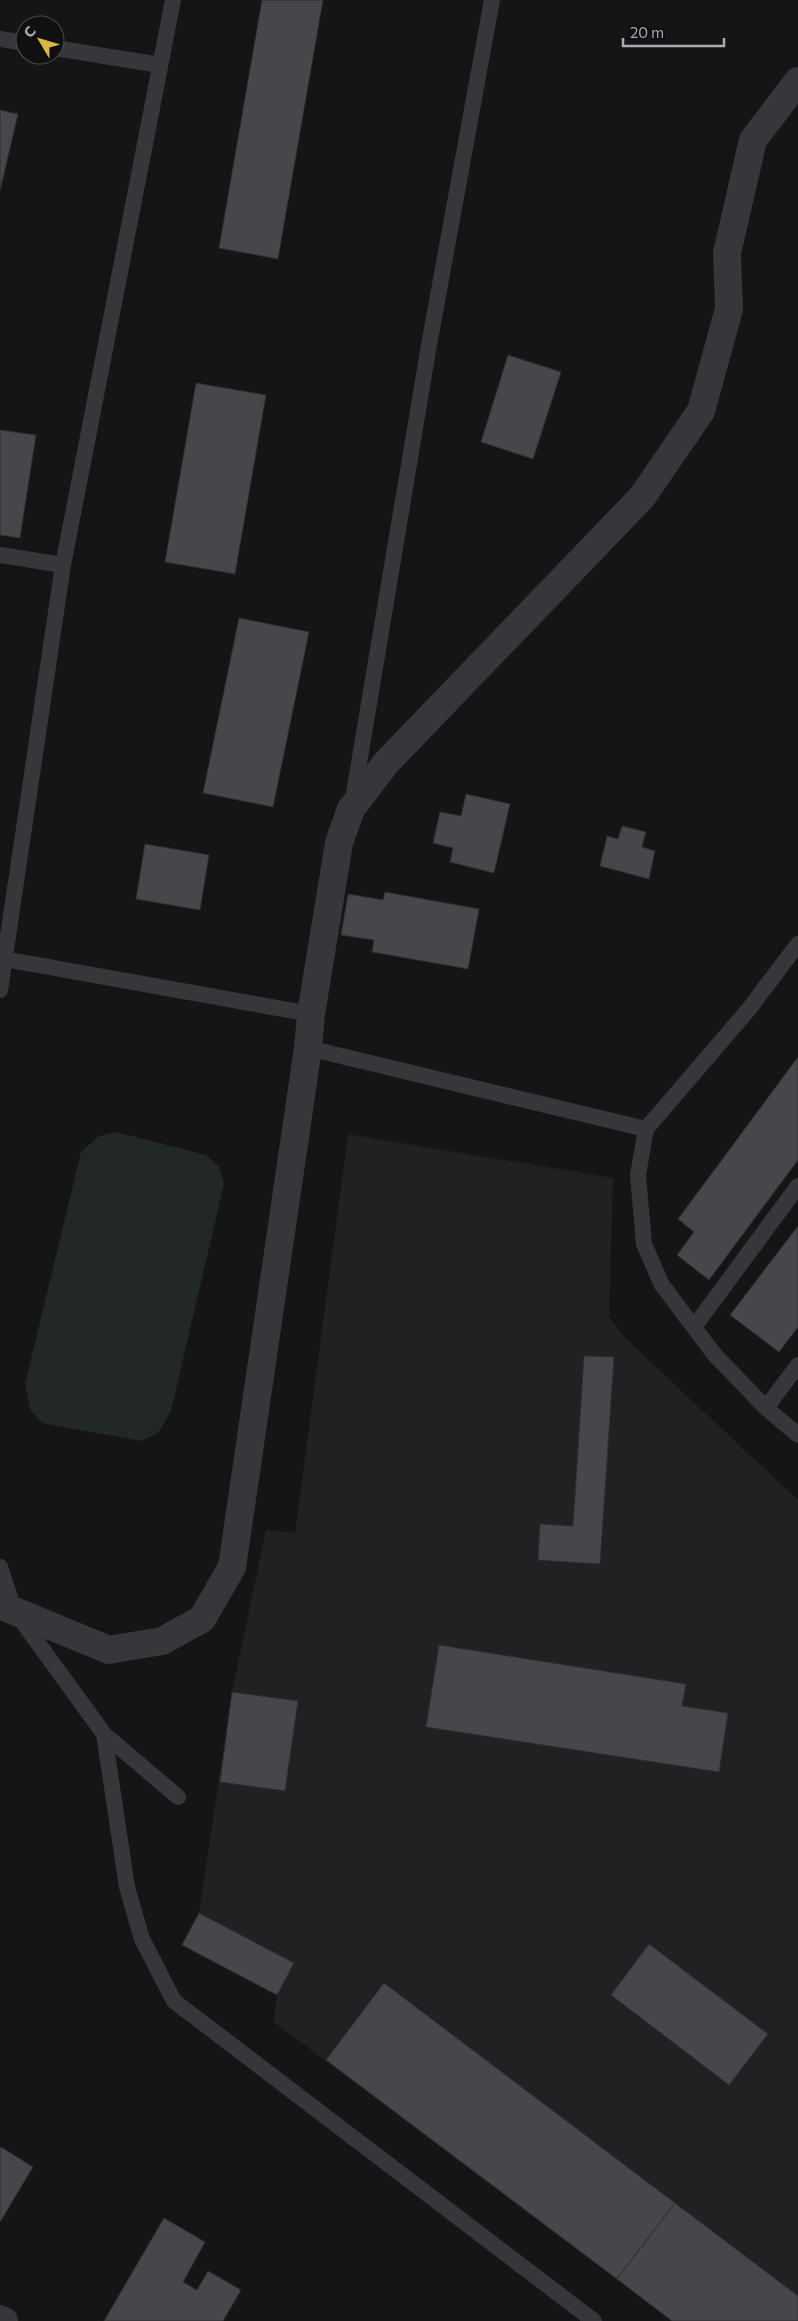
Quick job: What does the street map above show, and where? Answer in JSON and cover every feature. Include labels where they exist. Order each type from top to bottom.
[{"type":"street","points":[[7,1608],[109,1650],[162,1641],[202,1619],[232,1567],[308,1048],[311,1014],[339,843],[352,809],[386,763],[642,497],[701,411],[729,309],[727,253],[754,140],[798,81]]},
{"type":"street","points":[[0,2319],[4,2321]]},
{"type":"lane","points":[[0,990],[63,565],[173,0]]},
{"type":"lane","points":[[352,809],[429,345],[492,0]]},
{"type":"lane","points":[[0,39],[15,41]]},
{"type":"lane","points":[[65,50],[160,65]]},
{"type":"lane","points":[[0,555],[63,565]]},
{"type":"lane","points":[[798,944],[748,1009],[646,1129],[638,1175],[644,1244],[662,1284],[714,1354],[766,1408],[798,1435]]},
{"type":"lane","points":[[4,959],[311,1014]]},
{"type":"lane","points":[[308,1048],[646,1129]]},
{"type":"lane","points":[[694,1327],[798,1186]]},
{"type":"lane","points":[[766,1408],[798,1365]]},
{"type":"lane","points":[[0,1567],[7,1608],[104,1734],[178,1797]]},
{"type":"lane","points":[[104,1734],[127,1887],[142,1940],[174,2001],[594,2321]]},
{"type":"shaded area","points":[[116,1132],[206,1155],[219,1167],[224,1184],[171,1411],[158,1433],[141,1441],[42,1423],[30,1409],[25,1384],[81,1152],[99,1136]]},
{"type":"shaded area","points":[[348,1134],[613,1178],[609,1316],[623,1336],[798,1500],[798,2321],[672,2321],[274,2022],[277,1995],[182,1945],[199,1913],[232,1692],[266,1530],[295,1533]]},
{"type":"building","points":[[262,0],[323,0],[278,259],[219,248]]},
{"type":"building","points":[[0,110],[18,114],[0,191]]},
{"type":"building","points":[[508,355],[561,372],[533,459],[481,442]]},
{"type":"building","points":[[196,383],[266,395],[235,574],[165,562]]},
{"type":"building","points":[[0,430],[36,435],[20,538],[0,535]]},
{"type":"building","points":[[239,618],[309,632],[273,807],[203,793]]},
{"type":"building","points":[[466,794],[510,804],[494,873],[450,862],[453,848],[433,843],[440,812],[461,816]]},
{"type":"building","points":[[622,826],[646,832],[642,847],[655,851],[649,879],[600,866],[607,836],[618,839]]},
{"type":"building","points":[[145,844],[209,855],[200,910],[136,899]]},
{"type":"building","points":[[385,892],[479,909],[468,969],[372,952],[374,940],[341,935],[348,894],[383,900]]},
{"type":"building","points":[[798,1057],[798,1160],[709,1280],[677,1255],[694,1232],[678,1219]]},
{"type":"building","points":[[798,1226],[798,1327],[779,1352],[730,1315]]},
{"type":"building","points":[[584,1356],[614,1357],[600,1564],[538,1560],[540,1524],[573,1526]]},
{"type":"building","points":[[439,1645],[686,1684],[682,1706],[728,1713],[719,1772],[426,1727]]},
{"type":"building","points":[[232,1692],[298,1701],[285,1791],[220,1782]]},
{"type":"building","points":[[199,1913],[294,1963],[277,1995],[182,1945]]},
{"type":"building","points":[[649,1944],[768,2034],[729,2085],[611,1995]]},
{"type":"building","points":[[384,1983],[675,2203],[617,2279],[326,2060]]},
{"type":"building","points":[[0,2148],[33,2167],[0,2222]]},
{"type":"building","points":[[675,2203],[798,2296],[798,2321],[672,2321],[617,2279]]},
{"type":"building","points":[[164,2218],[205,2242],[183,2282],[197,2290],[208,2271],[241,2290],[223,2321],[104,2321]]}]
